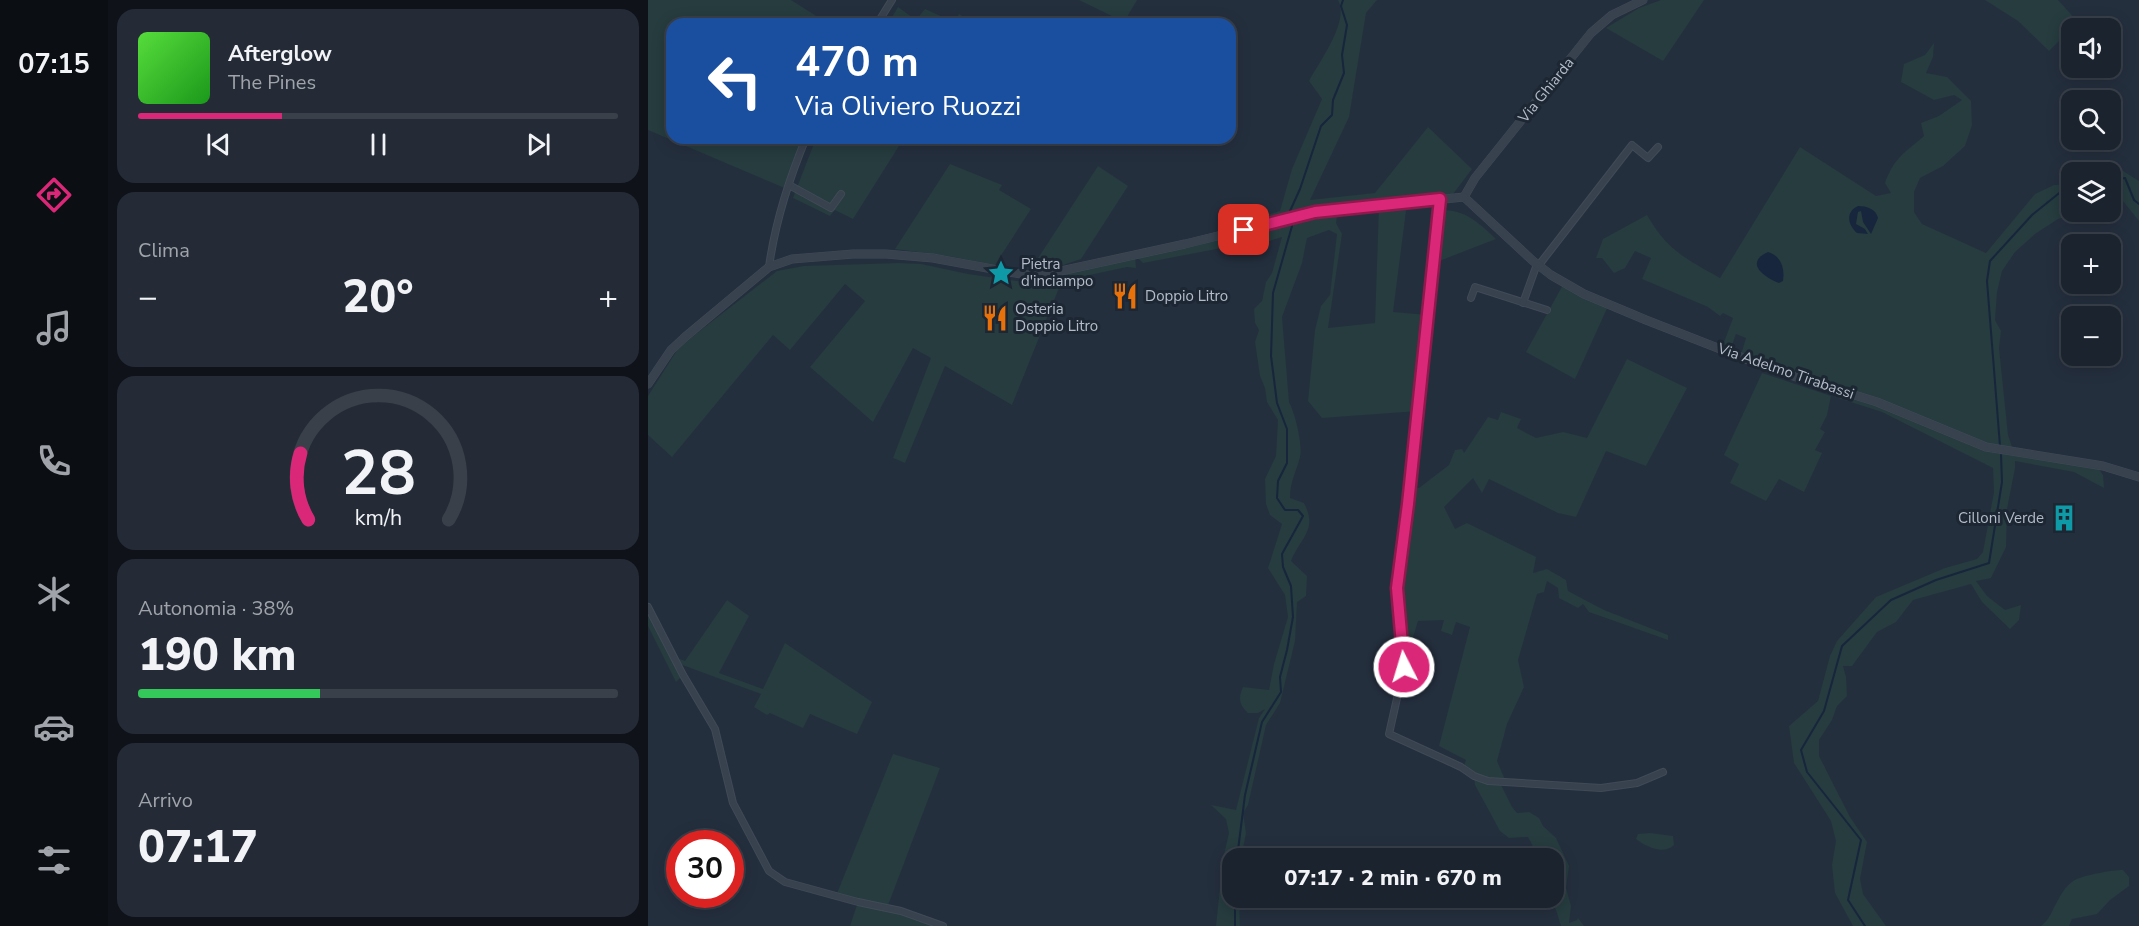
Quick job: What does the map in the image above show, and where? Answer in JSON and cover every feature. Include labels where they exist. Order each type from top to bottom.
[{"type":"street","points":[[881,18],[892,0]]},
{"type":"street","name":"Via Ghiarda","points":[[1464,197],[1475,178],[1591,33],[1605,19],[1643,0]]},
{"type":"street","points":[[769,267],[775,232],[804,144]]},
{"type":"street","points":[[1523,303],[1538,265],[1632,146],[1648,158],[1658,147]]},
{"type":"street","points":[[789,185],[831,208],[840,194]]},
{"type":"street","points":[[648,384],[671,350],[769,267],[792,259],[886,254],[933,258],[1009,272],[1047,274],[1185,244],[1315,212],[1464,197]]},
{"type":"street","name":"Via Adelmo Tirabassi","points":[[1464,197],[1538,265],[1584,294],[1774,370],[1877,402],[1986,447],[2103,466],[2139,477]]},
{"type":"street","points":[[1440,199],[1397,588],[1404,667],[1389,734],[1488,782],[1601,788],[1637,783],[1663,772]]},
{"type":"street","points":[[1471,298],[1474,287],[1546,310]]},
{"type":"street","points":[[648,607],[682,675],[715,729],[733,803],[768,871],[786,882],[901,911],[943,926]]},
{"type":"green space","points":[[648,0],[791,0],[820,18],[666,18],[666,138],[648,130]]},
{"type":"green space","points":[[1079,0],[1137,0],[1126,18],[1116,18]]},
{"type":"green space","points":[[1338,0],[1377,0],[1366,13],[1349,117],[1310,200],[1375,193],[1428,127],[1472,169],[1450,198],[1407,203],[1393,312],[1428,315],[1418,411],[1322,418],[1308,401],[1315,330],[1321,306],[1330,295],[1337,234],[1329,230],[1307,238],[1302,263],[1282,317],[1289,402],[1296,421],[1301,452],[1290,498],[1304,503],[1309,520],[1309,527],[1291,561],[1307,576],[1306,596],[1297,602],[1295,641],[1280,703],[1266,725],[1248,805],[1243,813],[1246,833],[1243,848],[1226,848],[1229,833],[1226,819],[1211,805],[1236,810],[1259,718],[1265,709],[1258,713],[1248,713],[1241,704],[1240,695],[1243,687],[1269,690],[1288,617],[1285,595],[1268,568],[1282,524],[1270,515],[1266,504],[1265,479],[1276,456],[1278,420],[1267,402],[1260,376],[1255,342],[1259,330],[1255,323],[1254,309],[1262,301],[1266,282],[1272,273],[1282,237],[1251,247],[1222,248],[1143,263],[1135,255],[1136,268],[1127,267],[1071,279],[1063,278],[1064,270],[1222,234],[1251,220],[1280,211],[1292,169],[1322,99],[1309,81],[1337,30],[1341,9]],"holes":[[[1379,206],[1375,323],[1328,328],[1342,234],[1336,223],[1338,210]]]},
{"type":"green space","points":[[1661,0],[1704,0],[1663,61],[1606,28],[1639,8]]},
{"type":"green space","points":[[1985,0],[2058,0],[2074,18],[2061,18],[2061,39],[2049,51],[2018,21]]},
{"type":"green space","points":[[898,7],[913,18],[892,18]]},
{"type":"green space","points":[[925,9],[945,18],[918,18]]},
{"type":"green space","points":[[1934,43],[1933,57],[1926,73],[1947,77],[1971,101],[1972,125],[1965,146],[1943,166],[1920,178],[1914,192],[1914,212],[1922,224],[1986,253],[2035,194],[2054,185],[2061,185],[2061,218],[2035,234],[2015,252],[2002,271],[1997,292],[1995,320],[2001,331],[1999,348],[2008,435],[2014,453],[2096,465],[2103,475],[2104,488],[2074,472],[2015,461],[2007,509],[2006,547],[1991,578],[1976,581],[1987,596],[2005,610],[2021,605],[2019,620],[2010,629],[1982,602],[1971,584],[1913,600],[1896,622],[1877,632],[1852,666],[1843,666],[1847,696],[1837,706],[1832,720],[1819,740],[1819,756],[1850,817],[1867,842],[1860,879],[1863,894],[1886,926],[1853,926],[1835,893],[1832,865],[1836,841],[1831,821],[1794,763],[1789,726],[1818,701],[1830,656],[1837,641],[1876,597],[1945,568],[1977,559],[1983,552],[1994,492],[1993,468],[1882,412],[1835,397],[1838,391],[1740,358],[1746,338],[1736,334],[1729,353],[1721,350],[1733,318],[1723,313],[1720,316],[1708,307],[1642,279],[1651,258],[1635,251],[1625,268],[1614,273],[1602,258],[1596,258],[1603,239],[1647,215],[1662,237],[1678,252],[1720,278],[1800,147],[1876,196],[1891,193],[1885,183],[1892,167],[1901,156],[1924,136],[1921,123],[1939,116],[1962,100],[1954,95],[1934,100],[1901,82],[1904,64],[1925,55]]},
{"type":"green space","points":[[681,144],[804,144],[787,189]]},
{"type":"green space","points":[[814,144],[900,144],[853,219],[835,210],[830,216],[793,198]]},
{"type":"green space","points":[[950,164],[1002,185],[999,190],[1031,209],[995,265],[895,249]]},
{"type":"green space","points":[[1098,166],[1128,186],[1081,259],[1057,267],[1031,269]]},
{"type":"green space","points":[[2121,171],[2139,181],[2139,221],[2121,198]]},
{"type":"green space","points":[[1439,210],[1464,214],[1496,239],[1434,263]]},
{"type":"green space","points":[[921,264],[968,274],[1031,283],[1063,278],[1012,405],[945,366],[905,463],[893,458],[931,358],[913,348],[873,422],[810,367],[865,301],[845,284],[790,350],[773,335],[672,457],[648,435],[648,396],[679,347],[777,271],[804,266]]},
{"type":"green space","points":[[1564,283],[1609,304],[1575,379],[1526,352]]},
{"type":"green space","points":[[1627,359],[1687,388],[1646,466],[1606,451],[1576,517],[1558,513],[1489,479],[1482,493],[1473,478],[1444,507],[1455,529],[1467,523],[1536,557],[1533,573],[1547,569],[1566,580],[1568,591],[1604,610],[1668,635],[1668,640],[1589,612],[1583,604],[1578,608],[1559,598],[1558,588],[1547,581],[1544,592],[1537,594],[1518,660],[1524,687],[1507,724],[1497,761],[1506,782],[1500,783],[1512,807],[1517,813],[1529,812],[1539,818],[1543,826],[1556,838],[1561,848],[1534,848],[1528,837],[1509,838],[1500,831],[1475,785],[1474,776],[1463,769],[1466,760],[1439,746],[1470,627],[1456,622],[1452,635],[1441,631],[1444,620],[1418,621],[1404,667],[1397,588],[1410,487],[1419,488],[1449,465],[1455,450],[1462,449],[1464,453],[1488,417],[1498,420],[1501,412],[1521,419],[1517,428],[1536,438],[1563,432],[1587,438]]},
{"type":"green space","points":[[1762,373],[1831,396],[1827,415],[1820,429],[1825,432],[1815,450],[1822,453],[1804,492],[1779,479],[1766,501],[1730,483],[1739,464],[1724,455]]},
{"type":"green space","points":[[727,600],[749,616],[719,673],[763,689],[785,643],[872,702],[857,734],[810,714],[803,728],[770,713],[767,715],[754,707],[761,694],[677,663],[683,675],[676,682],[648,626],[648,613],[672,656],[685,661]]},
{"type":"green space","points":[[893,754],[940,768],[887,908],[943,926],[850,926],[858,902],[836,896]]},
{"type":"green space","points":[[1638,834],[1673,836],[1674,845],[1660,850],[1636,839]]},
{"type":"green space","points":[[1564,855],[1569,866],[1566,888],[1571,906],[1569,923],[1578,918],[1584,926],[1561,926],[1555,908],[1564,908]]},
{"type":"green space","points":[[1222,869],[1222,908],[1239,908],[1240,926],[1216,926]]},
{"type":"green space","points":[[2123,870],[2129,877],[2129,886],[2110,900],[2097,914],[2072,919],[2069,926],[2041,926],[2064,890],[2072,882],[2091,875]]},
{"type":"water","points":[[1858,206],[1871,209],[1877,215],[1878,218],[1871,234],[1863,222],[1861,211],[1858,212],[1856,224],[1865,229],[1868,234],[1857,233],[1852,226],[1850,215]]},
{"type":"water","points":[[1768,252],[1776,256],[1783,267],[1783,281],[1779,283],[1763,273],[1757,265],[1761,256]]},
{"type":"waterway","points":[[1290,211],[1300,189],[1321,126],[1332,115],[1333,100],[1344,73],[1342,55],[1347,25],[1341,6],[1343,0]]},
{"type":"waterway","points":[[2121,179],[2125,178],[2134,200],[2139,204]]},
{"type":"waterway","points":[[2000,446],[1987,281],[1990,261],[2032,215],[2061,192]]},
{"type":"waterway","points":[[1238,848],[1245,795],[1262,722],[1281,692],[1280,677],[1293,617],[1291,586],[1283,567],[1282,554],[1303,516],[1298,510],[1285,510],[1277,498],[1278,481],[1287,463],[1287,429],[1277,403],[1271,356],[1273,293],[1292,226]]},
{"type":"waterway","points":[[1865,926],[1848,900],[1861,840],[1807,772],[1801,750],[1824,711],[1842,646],[1891,600],[1936,580],[1989,563],[2002,482],[2001,455]]},
{"type":"waterway","points":[[1235,908],[1235,926]]},
{"type":"place","name":"Pietra d'inciampo","points":[[1001,273]]},
{"type":"place","name":"Doppio Litro","points":[[1125,296]]},
{"type":"place","name":"Osteria Doppio Litro","points":[[995,318]]},
{"type":"place","name":"Cilloni Verde","points":[[2064,518]]},
{"type":"route","points":[[1244,230],[1315,212],[1440,199],[1397,588],[1404,667]]}]
